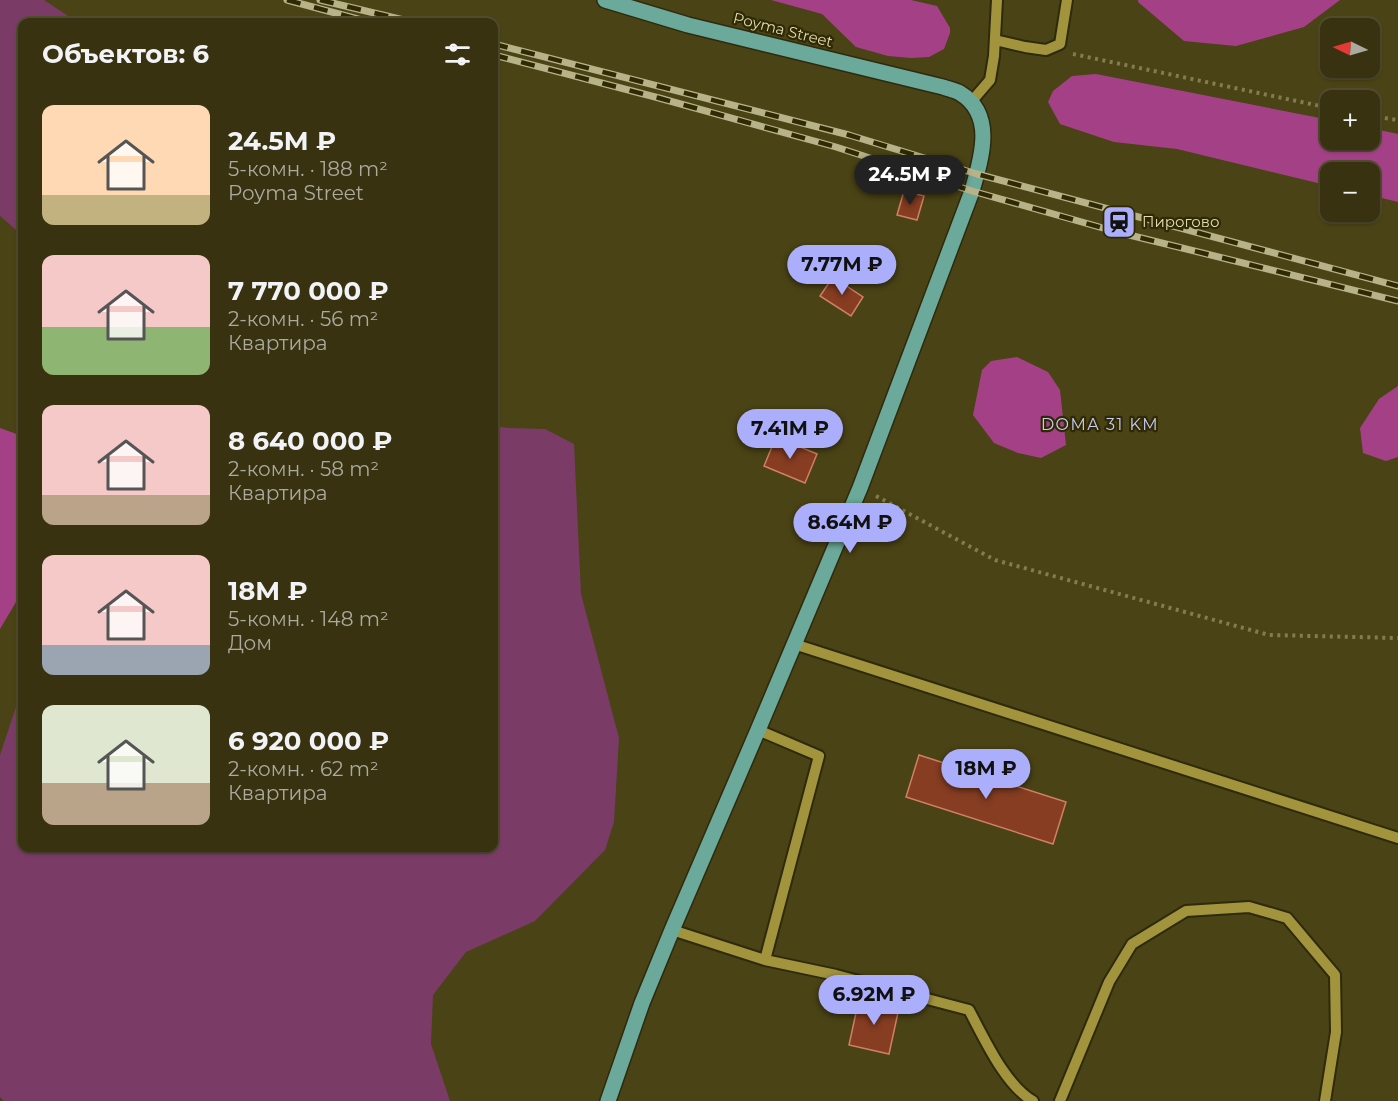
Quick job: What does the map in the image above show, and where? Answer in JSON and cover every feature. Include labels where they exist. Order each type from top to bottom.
[{"type":"main road","name":"Poyma Street","points":[[605,0],[688,25],[943,87],[959,93],[971,102]]},
{"type":"main road","points":[[608,1101],[642,1004],[672,930],[860,488],[972,191],[984,129],[979,114],[971,102]]},
{"type":"lane","points":[[971,102],[990,80],[997,0]]},
{"type":"lane","points":[[994,40],[1046,50],[1060,44],[1068,0]]},
{"type":"lane","points":[[794,644],[1398,838]]},
{"type":"lane","points":[[758,730],[819,756],[765,960]]},
{"type":"lane","points":[[1060,1101],[1109,982],[1132,944],[1186,911],[1249,906],[1287,918],[1335,975],[1336,1032],[1325,1101]]},
{"type":"lane","points":[[672,930],[765,960],[836,975],[969,1010],[998,1063],[1023,1095],[1033,1101]]},
{"type":"path","points":[[1053,47],[1074,54],[1320,106]]},
{"type":"path","points":[[1380,117],[1398,120]]},
{"type":"path","points":[[860,488],[995,560],[1269,635],[1398,638]]},
{"type":"shaded area","points":[[0,0],[44,0],[71,18],[18,18],[18,232],[0,216]]},
{"type":"shaded area","points":[[771,0],[911,0],[937,6],[950,28],[950,33],[944,49],[929,57],[888,56],[856,47],[822,14]]},
{"type":"shaded area","points":[[1138,0],[1340,0],[1304,27],[1236,46],[1184,41]]},
{"type":"shaded area","points":[[1096,74],[1320,118],[1320,150],[1380,150],[1380,130],[1398,134],[1398,202],[1380,198],[1380,162],[1320,162],[1320,184],[1177,149],[1114,142],[1060,124],[1048,102],[1053,91],[1072,76]]},
{"type":"shaded area","points":[[1017,357],[1048,372],[1060,390],[1066,445],[1041,458],[1018,453],[994,443],[973,415],[982,370],[991,361]]},
{"type":"shaded area","points":[[1398,386],[1398,457],[1386,461],[1363,453],[1360,428],[1379,399]]},
{"type":"shaded area","points":[[498,427],[545,429],[574,444],[581,594],[619,738],[614,822],[605,850],[535,921],[466,952],[433,995],[431,1044],[450,1101],[4,1101],[0,1097],[0,755],[18,701],[18,852],[498,852]]},
{"type":"shaded area","points":[[0,428],[18,435],[18,597],[0,629]]},
{"type":"building","points":[[904,191],[924,196],[917,220],[897,215]]},
{"type":"building","points":[[833,277],[863,297],[851,316],[820,296]]},
{"type":"building","points":[[776,437],[817,454],[805,483],[764,466]]},
{"type":"building","points":[[919,755],[1066,802],[1053,844],[906,797]]},
{"type":"building","points":[[859,999],[899,1008],[889,1054],[849,1045]]},
{"type":"railway","points":[[287,0],[354,18]]},
{"type":"railway","points":[[320,0],[395,18]]},
{"type":"railway","points":[[498,45],[849,135],[977,174],[1398,286]]},
{"type":"railway","points":[[498,56],[836,147],[972,191],[1117,232],[1398,301]]},
{"type":"place","name":"Пирогово","points":[[1119,222]]},
{"type":"district","name":"DOMA 31 KM","points":[[1100,424]]}]
